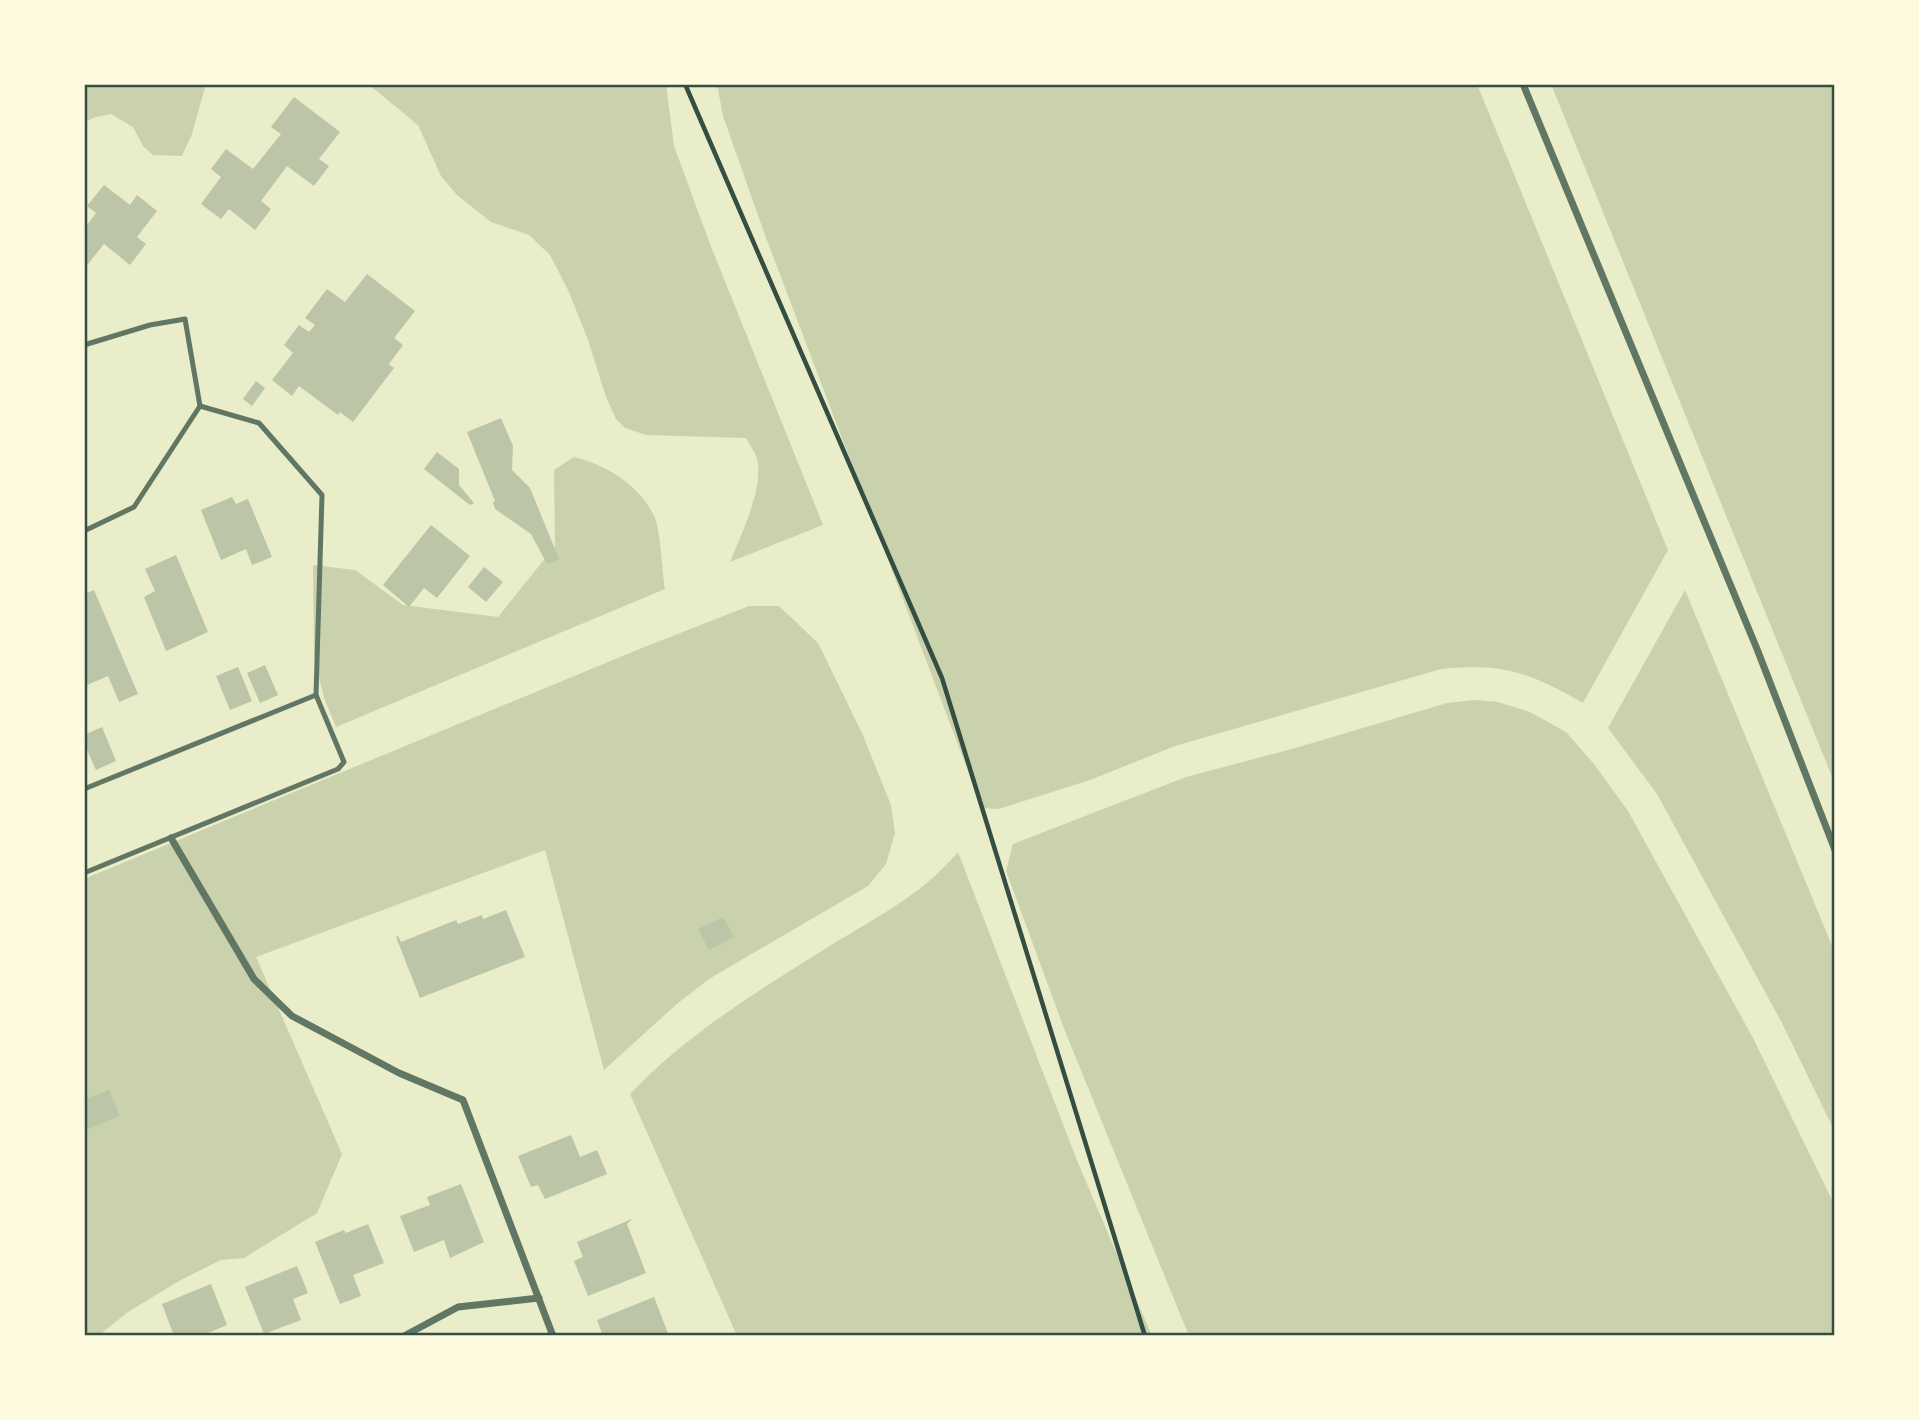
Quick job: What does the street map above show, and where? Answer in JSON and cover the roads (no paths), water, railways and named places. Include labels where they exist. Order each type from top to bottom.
[{"type":"street","points":[[1523,84],[1757,649],[1835,850]]},
{"type":"street","points":[[171,838],[254,979],[292,1016],[399,1073],[463,1100],[553,1336]]},
{"type":"street","points":[[404,1336],[458,1307],[538,1298]]},
{"type":"lane","points":[[84,345],[150,325],[185,319],[200,406],[134,507],[84,531]]},
{"type":"lane","points":[[84,873],[338,769],[344,762],[316,695],[323,495],[259,424],[200,406]]},
{"type":"lane","points":[[84,789],[316,695]]}]
